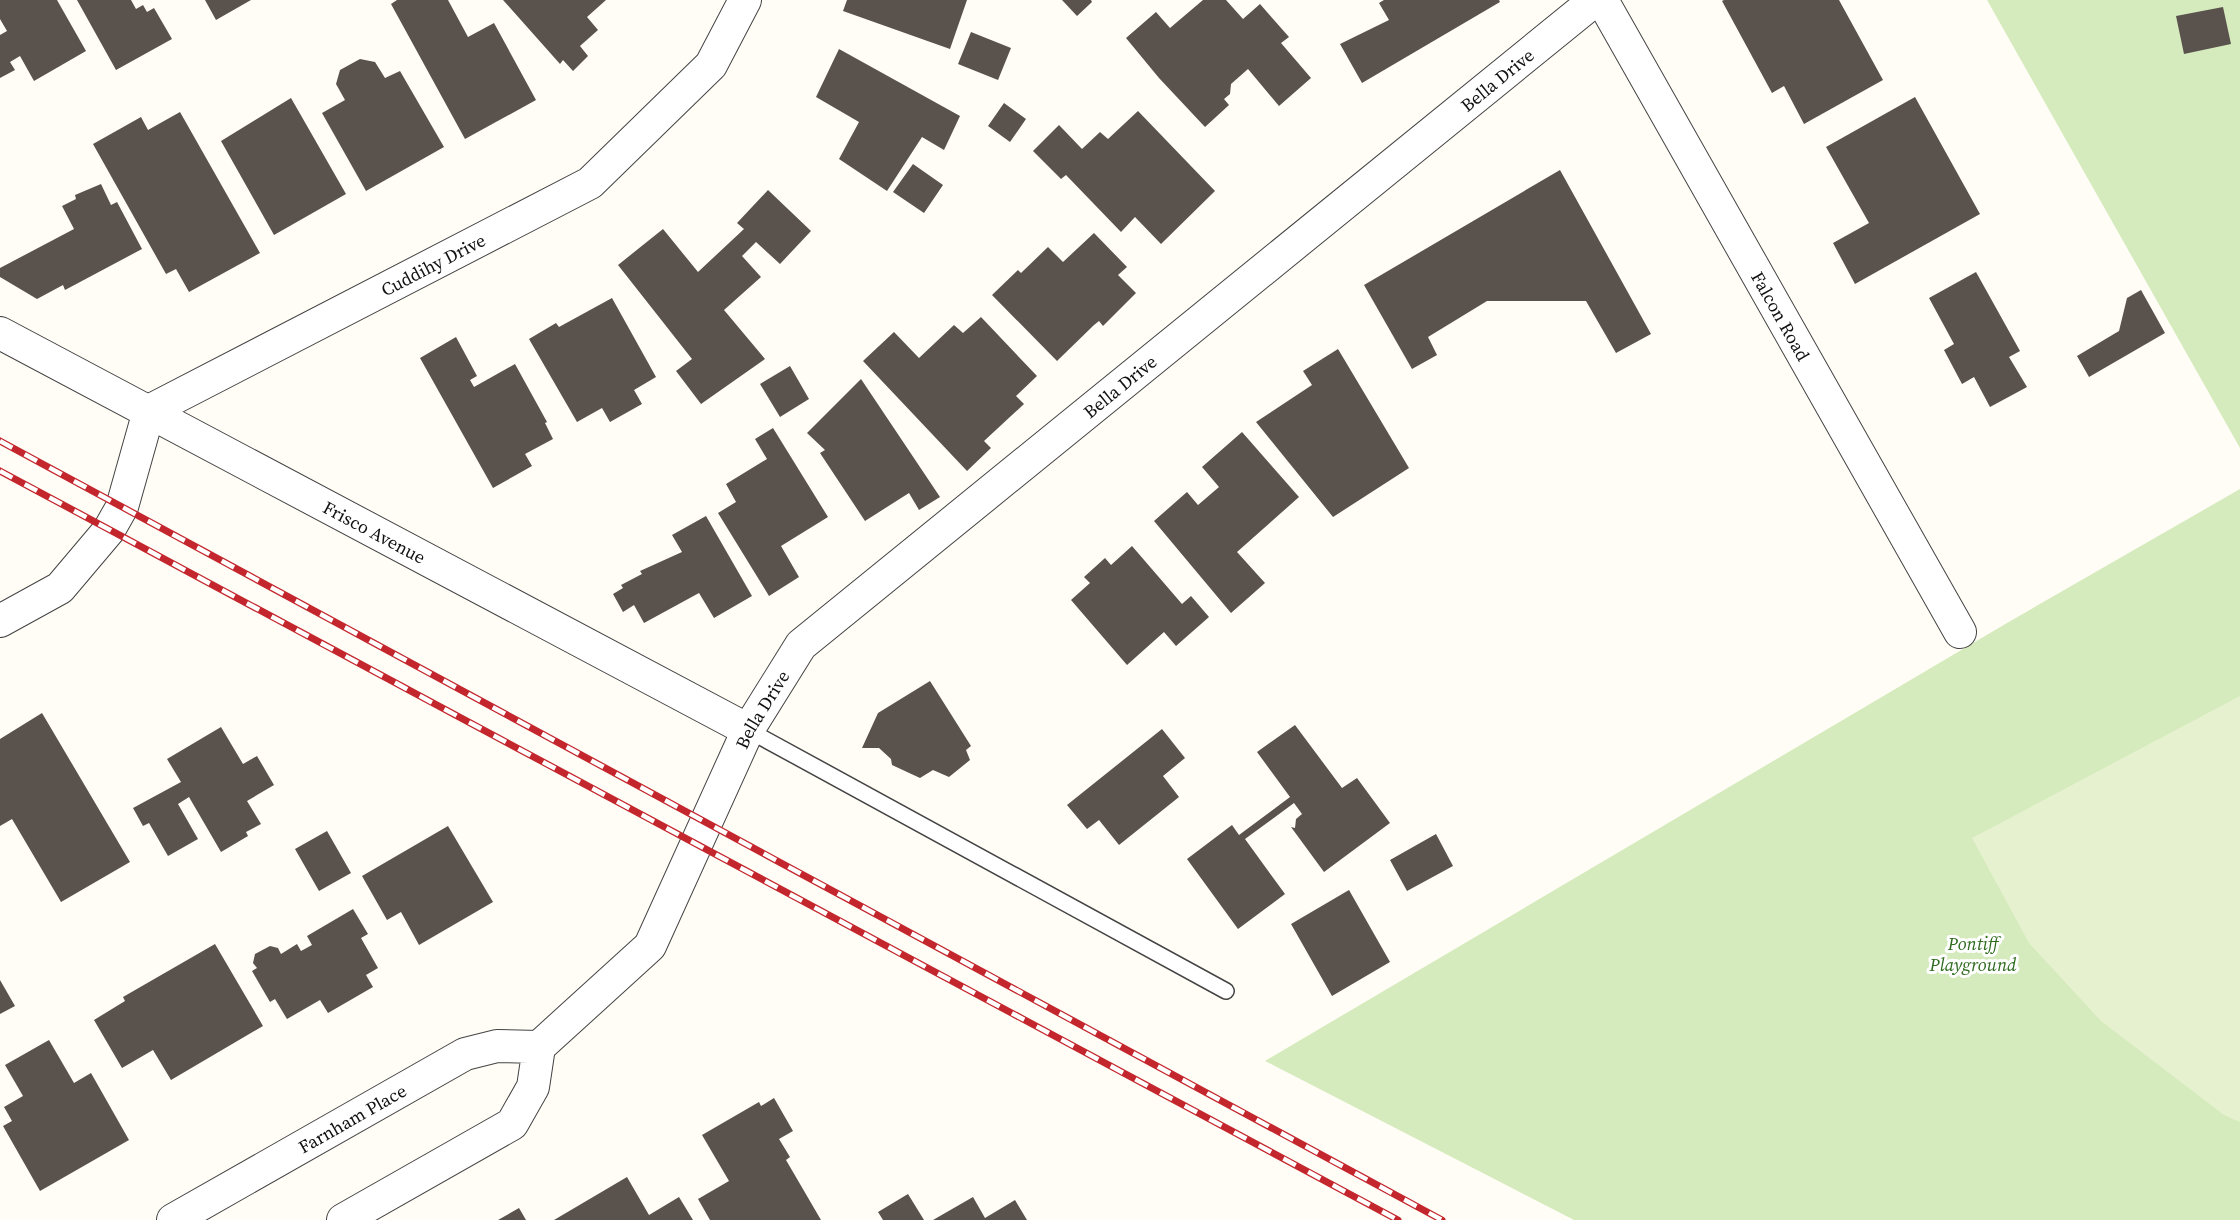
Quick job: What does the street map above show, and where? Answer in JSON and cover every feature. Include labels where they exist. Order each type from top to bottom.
[{"type":"street","name":"Cuddihy Drive","points":[[149,411],[590,183],[711,65],[746,0]]},
{"type":"street","name":"Bella Drive","points":[[539,1047],[650,946],[748,730],[801,645],[1595,0]]},
{"type":"street","name":"Falcon Road","points":[[1602,0],[1960,632]]},
{"type":"street","name":"Frisco Avenue","points":[[0,333],[748,730]]},
{"type":"street","points":[[0,621],[60,588],[109,531],[122,507],[149,411]]},
{"type":"street","name":"Farnham Place","points":[[173,1220],[465,1054],[497,1046],[539,1047]]},
{"type":"street","points":[[343,1220],[512,1124],[533,1087],[539,1047]]},
{"type":"lane","points":[[748,730],[1226,991]]},
{"type":"green space","points":[[1987,0],[2240,0],[2240,448]]},
{"type":"green space","name":"Pontiff Playground","points":[[2240,489],[2240,1220],[1574,1220],[1265,1061],[2007,623]]},
{"type":"green space","points":[[2240,696],[2240,1122],[2224,1115],[2101,1021],[2029,943],[1972,838]]},
{"type":"building","points":[[0,0],[57,0],[86,51],[34,81],[20,56],[10,62],[15,70],[0,78],[0,35],[7,31],[0,19]]},
{"type":"building","points":[[77,0],[131,0],[136,9],[143,5],[147,12],[154,8],[172,39],[116,70]]},
{"type":"building","points":[[205,0],[251,0],[216,20]]},
{"type":"building","points":[[397,0],[448,0],[468,37],[494,23],[536,100],[465,139],[391,4]]},
{"type":"building","points":[[503,0],[606,0],[587,17],[598,30],[580,46],[588,56],[573,71],[563,60],[560,64]]},
{"type":"building","points":[[847,0],[967,0],[950,49],[843,11]]},
{"type":"building","points":[[1062,0],[1091,0],[1092,2],[1077,16]]},
{"type":"building","points":[[1203,0],[1226,0],[1243,19],[1260,4],[1289,37],[1281,43],[1311,78],[1279,106],[1248,69],[1231,84],[1230,94],[1224,99],[1229,105],[1205,127],[1159,78],[1126,38],[1156,12],[1170,28]]},
{"type":"building","points":[[1384,0],[1499,0],[1500,2],[1362,83],[1340,44],[1389,20],[1379,3]]},
{"type":"building","points":[[1839,0],[1883,80],[1804,124],[1784,86],[1772,93],[1722,1]]},
{"type":"building","points":[[2223,7],[2231,44],[2184,54],[2176,16]]},
{"type":"building","points":[[971,32],[1011,48],[998,80],[958,64]]},
{"type":"building","points":[[839,49],[960,116],[944,150],[922,137],[887,191],[839,159],[859,122],[816,97]]},
{"type":"building","points":[[360,59],[375,62],[385,78],[400,71],[444,147],[366,191],[322,113],[345,100],[336,84],[340,70]]},
{"type":"building","points":[[1915,97],[1980,214],[1855,284],[1833,243],[1869,223],[1826,147]]},
{"type":"building","points":[[291,98],[346,194],[274,235],[221,141]]},
{"type":"building","points":[[1004,103],[1026,119],[1010,142],[988,126]]},
{"type":"building","points":[[1138,111],[1215,191],[1161,244],[1135,217],[1121,232],[1066,175],[1061,179],[1033,151],[1059,125],[1082,149],[1100,132],[1108,139]]},
{"type":"building","points":[[180,112],[260,253],[189,292],[176,269],[166,274],[93,144],[141,117],[148,130]]},
{"type":"building","points":[[913,164],[943,185],[924,213],[893,192]]},
{"type":"building","points":[[1560,170],[1651,334],[1616,353],[1586,301],[1487,301],[1428,337],[1437,355],[1412,369],[1364,285]]},
{"type":"building","points":[[101,184],[111,205],[117,202],[142,249],[65,290],[63,285],[37,299],[0,277],[0,268],[74,229],[62,206],[76,199],[75,195]]},
{"type":"building","points":[[768,190],[811,231],[780,264],[756,242],[742,256],[761,277],[724,310],[765,359],[701,404],[676,371],[692,359],[618,265],[663,229],[698,272],[744,229],[737,223]]},
{"type":"building","points":[[1094,233],[1127,267],[1118,275],[1136,293],[1103,326],[1099,321],[1057,361],[992,295],[1018,270],[1021,273],[1048,247],[1063,262]]},
{"type":"building","points":[[1976,272],[2020,351],[2009,357],[2027,387],[1990,407],[1974,377],[1962,384],[1944,350],[1954,344],[1929,298]]},
{"type":"building","points":[[2141,290],[2165,333],[2089,377],[2077,356],[2119,331],[2127,298]]},
{"type":"building","points":[[612,298],[656,377],[634,390],[642,404],[610,422],[602,408],[577,422],[529,339],[556,323],[559,327]]},
{"type":"building","points":[[981,317],[1037,376],[1016,396],[1024,404],[984,441],[991,448],[967,471],[863,361],[894,332],[919,358],[954,325],[963,333]]},
{"type":"building","points":[[456,337],[477,376],[470,380],[474,387],[515,364],[547,422],[545,423],[553,439],[525,454],[532,466],[493,488],[420,358]]},
{"type":"building","points":[[1338,349],[1409,468],[1333,517],[1256,422],[1312,385],[1303,371]]},
{"type":"building","points":[[790,366],[809,399],[780,417],[760,384]]},
{"type":"building","points":[[861,379],[940,497],[919,510],[909,493],[865,521],[820,453],[825,450],[807,433]]},
{"type":"building","points":[[773,428],[828,517],[781,546],[799,577],[769,596],[718,513],[736,502],[726,484],[767,459],[755,439]]},
{"type":"building","points":[[1242,432],[1299,497],[1237,552],[1265,583],[1231,613],[1154,521],[1187,492],[1198,505],[1219,487],[1202,467]]},
{"type":"building","points":[[706,516],[752,596],[714,618],[699,593],[644,623],[634,605],[623,612],[613,594],[623,588],[621,585],[642,574],[640,571],[682,552],[672,535]]},
{"type":"building","points":[[1132,546],[1182,604],[1191,596],[1209,617],[1176,646],[1164,632],[1127,665],[1071,600],[1090,583],[1084,577],[1105,558],[1111,565]]},
{"type":"building","points":[[930,681],[971,746],[966,750],[970,760],[949,777],[933,770],[920,778],[892,765],[891,759],[879,748],[862,748],[878,713]]},
{"type":"building","points":[[42,713],[130,862],[61,902],[12,819],[0,826],[0,739]]},
{"type":"building","points":[[1295,725],[1342,788],[1357,778],[1390,823],[1324,872],[1291,827],[1295,828],[1296,819],[1302,814],[1294,803],[1245,839],[1285,894],[1238,929],[1187,859],[1232,825],[1239,835],[1290,797],[1257,752]]},
{"type":"building","points":[[221,727],[243,764],[257,756],[274,785],[247,801],[261,824],[246,832],[248,836],[221,852],[189,797],[178,804],[198,839],[168,856],[149,823],[143,826],[133,808],[181,782],[167,759]]},
{"type":"building","points":[[1162,729],[1185,758],[1163,776],[1179,797],[1119,845],[1099,820],[1087,829],[1067,805]]},
{"type":"building","points":[[448,826],[493,902],[419,945],[401,912],[387,920],[362,876]]},
{"type":"building","points":[[327,831],[351,873],[319,891],[295,849]]},
{"type":"building","points":[[1436,834],[1453,866],[1407,891],[1390,860]]},
{"type":"building","points":[[1349,890],[1390,962],[1332,996],[1291,924]]},
{"type":"building","points":[[353,909],[368,934],[361,938],[378,968],[366,975],[373,987],[328,1013],[320,1000],[287,1019],[275,999],[270,1002],[252,971],[257,968],[253,963],[255,954],[270,946],[278,948],[281,954],[297,944],[301,951],[312,945],[307,936]]},
{"type":"building","points":[[215,944],[263,1026],[171,1080],[153,1050],[122,1068],[94,1020],[125,1001],[123,997]]},
{"type":"building","points":[[0,980],[15,1006],[0,1014]]},
{"type":"building","points":[[49,1040],[74,1083],[91,1073],[129,1140],[40,1191],[3,1126],[12,1121],[4,1107],[23,1096],[5,1065]]},
{"type":"building","points":[[774,1098],[793,1131],[779,1139],[790,1157],[786,1160],[821,1220],[710,1220],[698,1199],[729,1181],[702,1135],[759,1102],[761,1106]]},
{"type":"building","points":[[627,1177],[649,1215],[679,1197],[693,1220],[554,1220]]},
{"type":"building","points":[[908,1194],[924,1220],[883,1220],[878,1212]]},
{"type":"building","points":[[973,1197],[985,1218],[1015,1200],[1027,1220],[933,1220]]},
{"type":"building","points":[[519,1208],[526,1220],[498,1220]]},
{"type":"railway","points":[[0,441],[1442,1220]]},
{"type":"railway","points":[[0,471],[1398,1220]]}]
